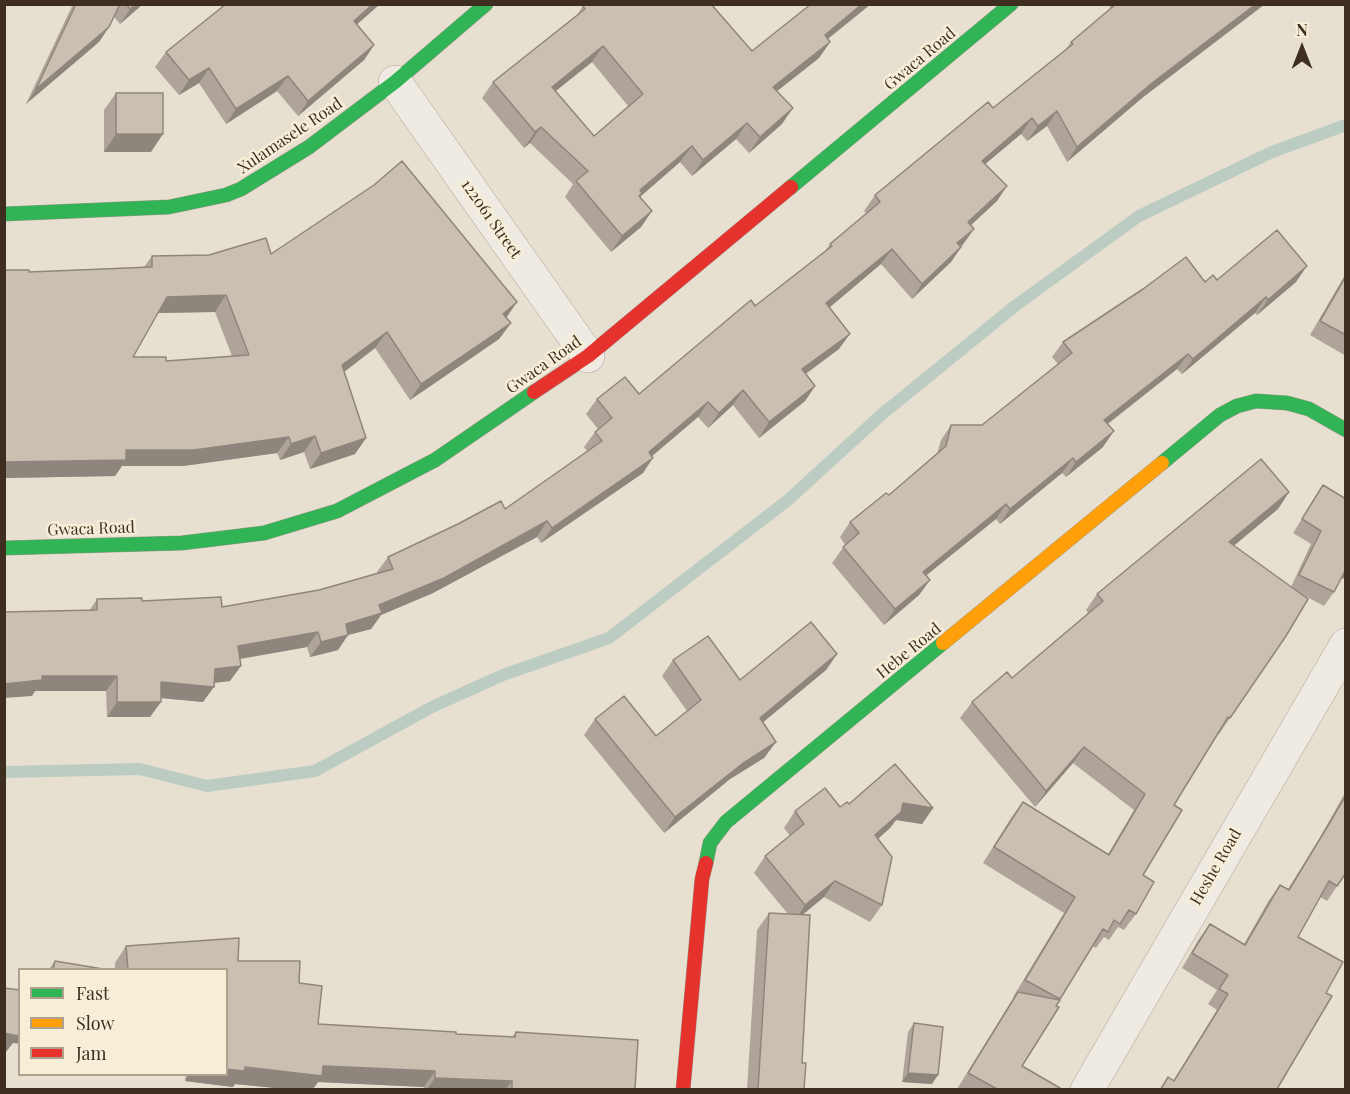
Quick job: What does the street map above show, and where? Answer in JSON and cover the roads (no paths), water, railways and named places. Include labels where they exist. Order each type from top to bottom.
[{"type":"street","name":"Xulamasele Road","points":[[4,214],[169,207],[226,195],[241,189],[309,147],[394,82],[486,4]]},
{"type":"street","name":"Gwaca Road","points":[[4,548],[182,543],[264,533],[337,511],[435,460],[588,356],[1011,4]]},
{"type":"street","name":"122061 Street","points":[[394,82],[588,356]]},
{"type":"street","name":"Hebe Road","points":[[683,1089],[702,879],[710,843],[726,822],[1220,415],[1237,406],[1256,401],[1272,401],[1309,410],[1346,430]]},
{"type":"street","name":"Heshe Road","points":[[1087,1089],[1346,645]]},
{"type":"waterway","points":[[4,772],[140,769],[207,786],[315,771],[432,707],[503,675],[609,638],[788,500],[881,415],[1015,306],[1139,216],[1272,152],[1346,125]]}]
